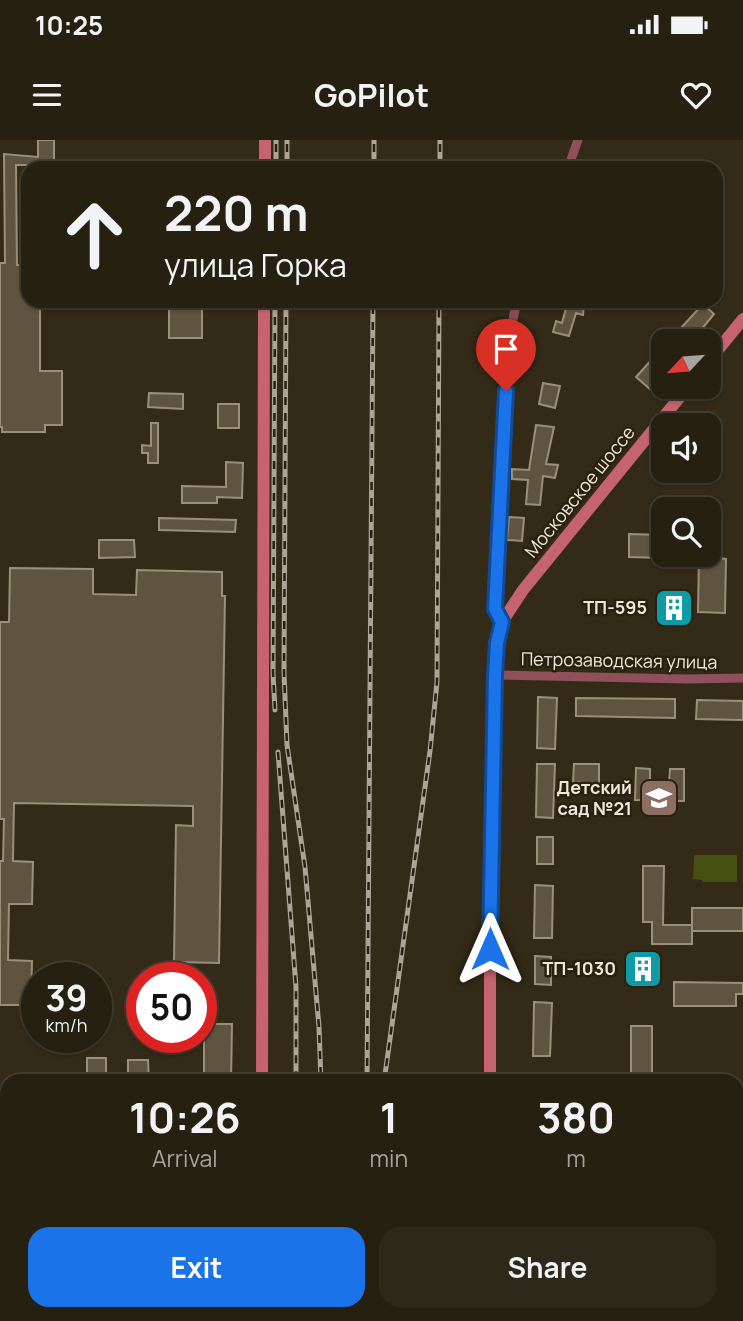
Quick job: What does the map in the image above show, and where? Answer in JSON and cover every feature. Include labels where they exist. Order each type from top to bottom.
[{"type":"street","points":[[265,140],[265,161]]},
{"type":"street","points":[[571,161],[579,140]]},
{"type":"street","points":[[262,1074],[264,308]]},
{"type":"street","points":[[490,1074],[490,842],[495,675],[497,643],[502,622],[495,609],[509,337],[515,308]]},
{"type":"street","points":[[721,346],[743,319]]},
{"type":"street","name":"Московское шоссе","points":[[502,622],[523,590],[678,399]]},
{"type":"street","name":"Петрозаводская улица","points":[[495,675],[743,678]]},
{"type":"green space","points":[[694,855],[737,855],[737,882],[703,882],[693,879]]},
{"type":"building","points":[[38,140],[54,140],[54,161],[21,161],[21,165],[16,165],[17,265],[21,265],[21,308],[40,308],[40,371],[62,371],[62,425],[45,425],[45,432],[2,432],[0,263],[5,263],[4,154],[38,157]]},
{"type":"building","points":[[169,308],[202,308],[202,338],[169,338]]},
{"type":"building","points":[[566,308],[584,308],[583,315],[576,313],[569,336],[553,332],[556,321],[562,323]]},
{"type":"building","points":[[699,308],[707,308],[714,314],[702,329],[680,329]]},
{"type":"building","points":[[651,360],[651,390],[636,377]]},
{"type":"building","points":[[543,383],[560,386],[555,408],[539,404]]},
{"type":"building","points":[[149,393],[183,394],[183,409],[148,407]]},
{"type":"building","points":[[218,404],[239,404],[239,428],[218,428]]},
{"type":"building","points":[[151,423],[158,423],[158,463],[148,463],[148,453],[142,453],[142,445],[151,446]]},
{"type":"building","points":[[536,425],[554,427],[546,464],[558,465],[555,478],[543,476],[540,505],[526,504],[528,480],[512,479],[512,469],[529,470]]},
{"type":"building","points":[[226,462],[243,463],[242,498],[217,497],[217,503],[182,503],[182,486],[226,487]]},
{"type":"building","points":[[509,517],[524,518],[522,541],[507,540]]},
{"type":"building","points":[[159,518],[236,520],[235,532],[159,530]]},
{"type":"building","points":[[629,534],[651,535],[651,558],[629,557]]},
{"type":"building","points":[[99,540],[134,540],[135,557],[99,558]]},
{"type":"building","points":[[721,558],[726,559],[725,613],[698,612],[699,567],[721,567]]},
{"type":"building","points":[[10,568],[93,569],[93,594],[136,595],[137,570],[222,572],[222,596],[225,596],[219,963],[174,962],[176,825],[193,826],[193,806],[14,803],[13,861],[33,862],[32,904],[9,904],[8,960],[32,962],[21,962],[21,1005],[0,1005],[0,861],[3,861],[4,819],[0,819],[0,622],[9,622]]},
{"type":"building","points":[[538,697],[557,698],[555,749],[537,748]]},
{"type":"building","points":[[576,698],[675,699],[675,718],[576,716]]},
{"type":"building","points":[[697,700],[743,701],[743,720],[696,719]]},
{"type":"building","points":[[537,764],[555,764],[553,818],[536,817]]},
{"type":"building","points":[[574,764],[599,764],[599,783],[573,782]]},
{"type":"building","points":[[636,768],[650,769],[650,783],[669,784],[670,769],[684,769],[684,801],[635,800]]},
{"type":"building","points":[[537,837],[553,837],[553,864],[537,864]]},
{"type":"building","points":[[643,866],[664,866],[663,925],[692,925],[692,944],[652,944],[652,922],[643,922]]},
{"type":"building","points":[[535,885],[553,886],[552,938],[534,938]]},
{"type":"building","points":[[692,908],[743,908],[743,931],[692,931]]},
{"type":"building","points":[[535,956],[551,957],[551,985],[535,984]]},
{"type":"building","points":[[674,982],[743,983],[743,994],[736,994],[736,1006],[674,1006]]},
{"type":"building","points":[[534,1002],[552,1003],[550,1056],[533,1056]]},
{"type":"building","points":[[217,1024],[232,1024],[231,1074],[204,1074],[204,1053],[217,1053]]},
{"type":"building","points":[[631,1026],[652,1026],[652,1074],[631,1074]]},
{"type":"building","points":[[87,1058],[106,1058],[106,1074],[87,1074]]},
{"type":"building","points":[[128,1060],[148,1060],[149,1074],[128,1074]]},
{"type":"railway","points":[[276,140],[276,161]]},
{"type":"railway","points":[[287,140],[287,161]]},
{"type":"railway","points":[[374,140],[374,161]]},
{"type":"railway","points":[[440,140],[440,161]]},
{"type":"railway","points":[[275,308],[275,710]]},
{"type":"railway","points":[[286,308],[284,672],[287,745],[305,867],[321,1074]]},
{"type":"railway","points":[[367,1074],[373,308]]},
{"type":"railway","points":[[385,1074],[430,751],[437,682],[439,308]]},
{"type":"railway","points":[[278,752],[296,987],[296,1074]]},
{"type":"place","name":"ТП-595","points":[[674,608]]},
{"type":"place","name":"Детский сад №21","points":[[659,798]]},
{"type":"place","name":"ТП-1030","points":[[643,969]]},
{"type":"route","points":[[490,949],[495,675],[498,632],[502,622],[495,609],[506,391]]}]
